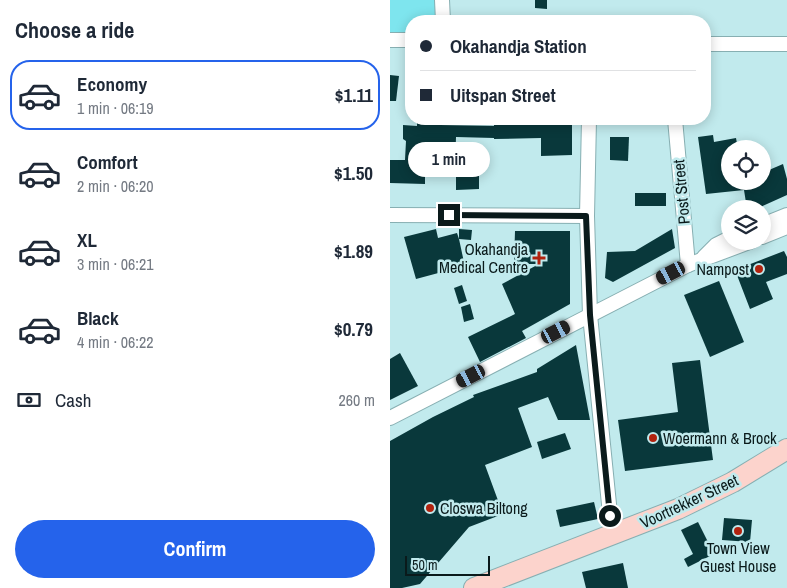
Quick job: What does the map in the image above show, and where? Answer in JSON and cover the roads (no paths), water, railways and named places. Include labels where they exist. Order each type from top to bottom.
[{"type":"main road","name":"Voortrekker Street","points":[[474,588],[678,509],[733,482],[787,449]]},
{"type":"street","points":[[442,0],[442,15]]},
{"type":"street","points":[[390,40],[405,40]]},
{"type":"street","points":[[711,44],[787,44]]},
{"type":"street","points":[[590,125],[586,216],[590,315],[612,534]]},
{"type":"street","name":"Post Street","points":[[676,125],[688,264]]},
{"type":"street","points":[[390,215],[586,216]]},
{"type":"street","points":[[771,221],[787,215]]},
{"type":"street","points":[[771,233],[787,227]]},
{"type":"street","points":[[701,259],[721,242]]},
{"type":"street","points":[[390,418],[688,264],[730,250]]},
{"type":"place","name":"Okahandja Medical Centre","points":[[539,258]]},
{"type":"place","name":"Nampost","points":[[759,269]]},
{"type":"place","name":"Woermann & Brock","points":[[653,438]]},
{"type":"place","name":"Closwa Biltong","points":[[430,508]]},
{"type":"place","name":"Town View Guest House","points":[[738,531]]}]
